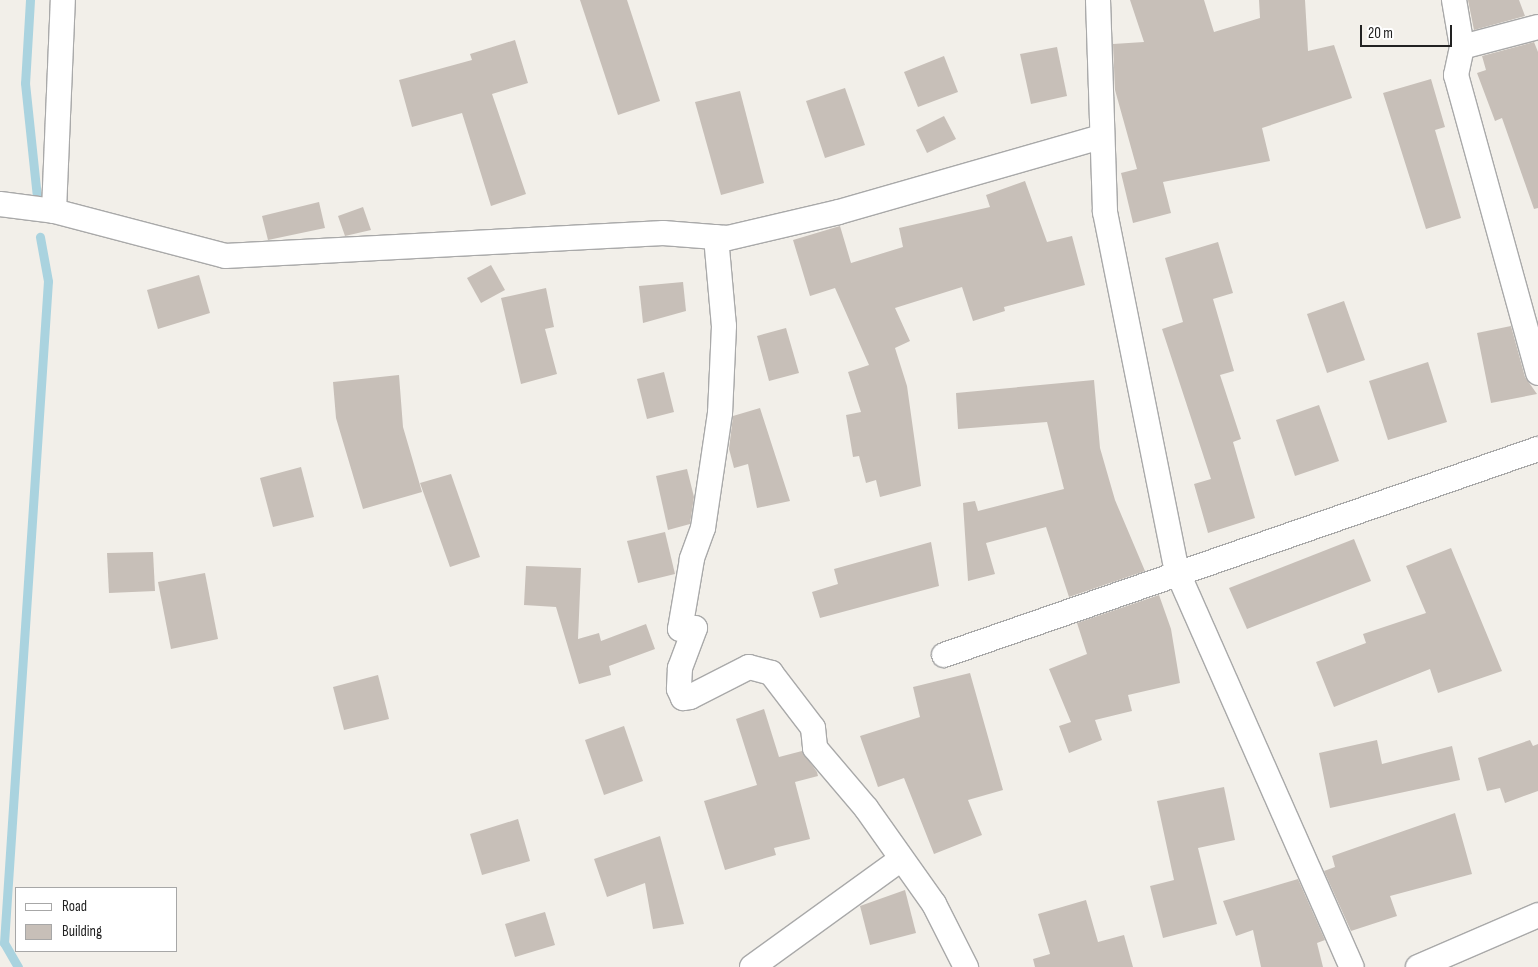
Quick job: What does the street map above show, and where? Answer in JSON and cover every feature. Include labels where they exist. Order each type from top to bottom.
[{"type":"street","points":[[54,211],[63,0]]},
{"type":"street","points":[[1098,0],[1105,212],[1177,571],[1352,967]]},
{"type":"street","points":[[1454,0],[1462,47],[1456,75],[1538,373]]},
{"type":"street","points":[[1462,47],[1538,27]]},
{"type":"street","points":[[0,204],[54,211],[225,256],[662,234],[716,237],[839,212],[1101,136]]},
{"type":"street","points":[[716,237],[724,326],[720,413],[703,528],[692,559],[680,629],[695,628],[680,668],[679,689],[683,698],[690,696],[749,667],[771,673],[813,728],[815,748],[934,904],[966,967]]},
{"type":"street","points":[[944,655],[1177,571],[1538,449]]},
{"type":"street","points":[[752,967],[901,859]]},
{"type":"street","points":[[1418,967],[1538,915]]},
{"type":"building","points":[[580,0],[627,0],[660,101],[618,115]]},
{"type":"building","points":[[1130,0],[1204,0],[1214,32],[1260,18],[1259,0],[1305,0],[1308,51],[1334,45],[1352,98],[1262,128],[1270,161],[1163,182],[1171,213],[1133,223],[1121,173],[1137,169],[1115,90],[1113,44],[1144,42]]},
{"type":"building","points":[[1468,0],[1519,0],[1525,16],[1474,30]]},
{"type":"building","points":[[515,40],[528,83],[492,94],[526,194],[491,206],[462,113],[412,127],[399,80],[472,60],[470,54]]},
{"type":"building","points":[[1534,42],[1538,52],[1538,208],[1534,209],[1502,118],[1495,121],[1477,73],[1486,70],[1482,56]]},
{"type":"building","points":[[1057,47],[1067,96],[1031,104],[1020,54]]},
{"type":"building","points":[[944,56],[958,92],[918,107],[904,72]]},
{"type":"building","points":[[1431,79],[1445,127],[1435,130],[1461,218],[1426,229],[1383,93]]},
{"type":"building","points":[[845,88],[865,145],[825,158],[806,101]]},
{"type":"building","points":[[740,91],[764,183],[721,195],[695,102]]},
{"type":"building","points":[[944,116],[956,139],[927,153],[916,130]]},
{"type":"building","points":[[1025,181],[1047,242],[1072,236],[1085,285],[1004,307],[1005,311],[973,321],[962,287],[895,308],[910,341],[895,348],[907,386],[921,486],[880,497],[876,480],[866,483],[859,456],[853,457],[846,415],[861,412],[848,372],[869,365],[835,288],[810,296],[793,240],[840,226],[851,263],[903,247],[899,228],[990,207],[986,195]]},
{"type":"building","points":[[319,202],[325,228],[268,240],[262,216]]},
{"type":"building","points":[[363,207],[371,230],[345,236],[338,216]]},
{"type":"building","points":[[1218,242],[1233,293],[1213,299],[1234,371],[1220,375],[1241,439],[1233,442],[1255,518],[1208,533],[1194,484],[1211,479],[1162,329],[1183,322],[1165,258]]},
{"type":"building","points":[[491,265],[505,290],[481,303],[467,278]]},
{"type":"building","points":[[199,275],[210,313],[158,329],[147,290]]},
{"type":"building","points":[[683,282],[686,311],[643,323],[639,286]]},
{"type":"building","points":[[546,288],[554,327],[545,329],[557,374],[521,384],[501,298]]},
{"type":"building","points":[[1344,301],[1365,360],[1327,373],[1307,314]]},
{"type":"building","points":[[1511,326],[1525,377],[1537,394],[1491,403],[1477,333]]},
{"type":"building","points":[[786,328],[799,373],[769,381],[757,336]]},
{"type":"building","points":[[1428,362],[1447,422],[1388,440],[1369,381]]},
{"type":"building","points":[[664,372],[674,412],[647,419],[637,379]]},
{"type":"building","points":[[399,375],[403,427],[422,492],[363,509],[336,418],[333,382]]},
{"type":"building","points":[[1094,380],[1100,448],[1115,500],[1145,571],[1069,597],[1046,527],[986,543],[995,574],[968,581],[963,503],[975,501],[978,511],[1064,489],[1047,422],[958,429],[956,393]]},
{"type":"building","points":[[1319,405],[1339,461],[1295,476],[1276,420]]},
{"type":"building","points":[[760,408],[790,501],[757,508],[748,464],[734,468],[729,449],[733,416]]},
{"type":"building","points":[[301,467],[314,517],[273,527],[260,478]]},
{"type":"building","points":[[687,469],[694,497],[690,524],[668,530],[656,476]]},
{"type":"building","points":[[451,474],[480,557],[450,567],[420,483]]},
{"type":"building","points":[[665,532],[675,574],[638,583],[627,541]]},
{"type":"building","points":[[1354,539],[1371,581],[1247,629],[1229,588]]},
{"type":"building","points":[[931,542],[939,586],[820,618],[812,592],[838,584],[834,569]]},
{"type":"building","points":[[1451,548],[1502,671],[1438,693],[1430,669],[1334,707],[1316,662],[1366,643],[1363,634],[1426,613],[1406,566]]},
{"type":"building","points":[[153,552],[155,591],[109,593],[107,553]]},
{"type":"building","points":[[526,566],[581,568],[578,639],[599,633],[601,641],[646,624],[655,649],[609,666],[611,675],[579,684],[556,607],[524,605]]},
{"type":"building","points":[[205,573],[218,639],[171,649],[158,582]]},
{"type":"building","points":[[1159,595],[1171,629],[1180,683],[1128,695],[1132,711],[1095,720],[1102,740],[1069,753],[1059,726],[1071,722],[1049,669],[1087,654],[1077,623]]},
{"type":"building","points":[[970,673],[1003,790],[968,800],[982,835],[934,854],[904,778],[878,787],[860,736],[920,717],[913,687]]},
{"type":"building","points":[[378,675],[389,719],[344,730],[333,687]]},
{"type":"building","points":[[764,709],[779,757],[802,751],[817,772],[818,776],[795,782],[810,839],[774,848],[776,855],[725,870],[704,801],[757,785],[736,719]]},
{"type":"building","points":[[624,726],[643,781],[604,795],[585,740]]},
{"type":"building","points":[[1377,740],[1382,764],[1452,746],[1460,780],[1330,808],[1319,753]]},
{"type":"building","points":[[1530,740],[1533,746],[1538,744],[1538,791],[1505,803],[1500,788],[1487,791],[1478,758]]},
{"type":"building","points":[[1224,787],[1235,840],[1198,848],[1217,924],[1163,938],[1150,886],[1174,880],[1157,801]]},
{"type":"building","points":[[1455,813],[1472,874],[1390,896],[1397,916],[1351,931],[1324,871],[1335,867],[1332,856]]},
{"type":"building","points":[[518,819],[530,861],[482,875],[470,834]]},
{"type":"building","points":[[660,836],[684,924],[653,929],[645,883],[607,897],[594,859]]},
{"type":"building","points":[[1298,879],[1325,940],[1317,943],[1323,967],[1261,967],[1253,930],[1236,936],[1223,901]]},
{"type":"building","points":[[905,890],[916,933],[870,945],[860,906]]},
{"type":"building","points":[[1086,900],[1098,942],[1124,935],[1133,967],[1035,967],[1033,959],[1050,954],[1038,914]]},
{"type":"building","points":[[545,912],[555,945],[515,957],[505,924]]},
{"type":"waterway","points":[[30,0],[25,83],[37,197]]},
{"type":"waterway","points":[[18,967],[4,943],[48,281],[40,237]]}]
